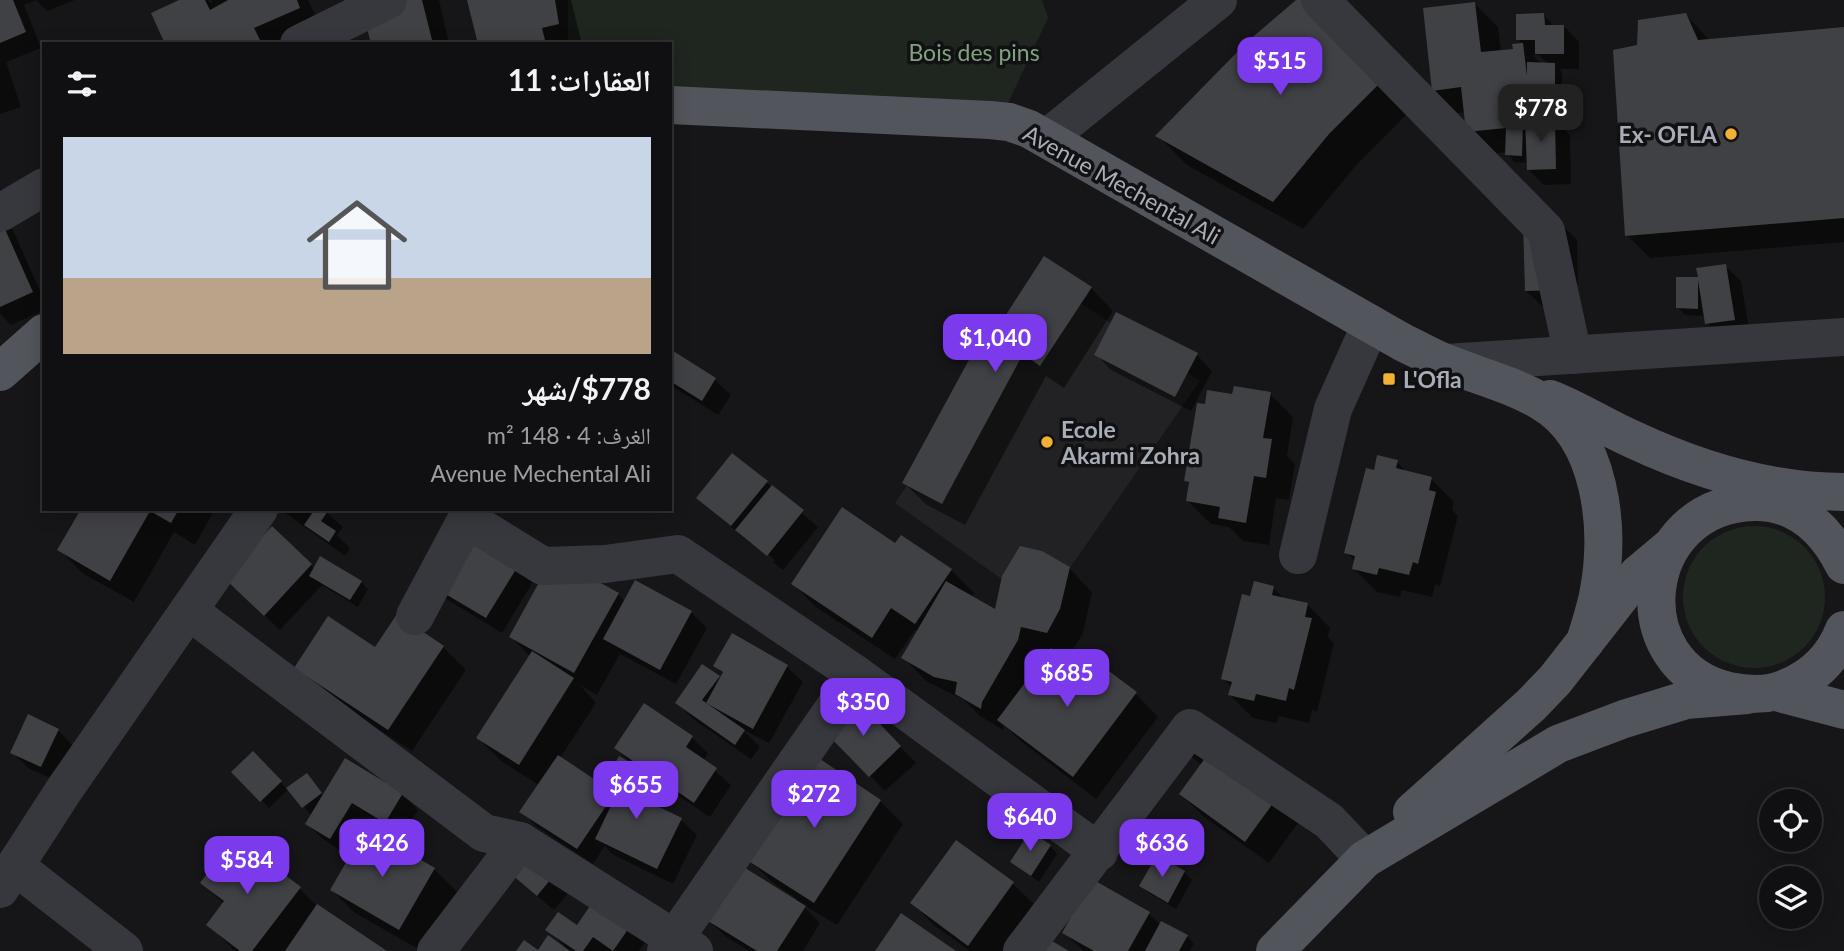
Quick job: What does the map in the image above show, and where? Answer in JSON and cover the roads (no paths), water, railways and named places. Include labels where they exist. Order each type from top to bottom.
[{"type":"main road","name":"Avenue Mechental Ali","points":[[672,105],[990,120],[1019,125],[1047,138],[1371,324],[1446,363],[1498,383]]},
{"type":"main road","points":[[0,372],[42,335]]},
{"type":"main road","points":[[1498,383],[1559,402],[1595,418],[1629,438],[1698,466],[1766,485],[1844,493]]},
{"type":"main road","points":[[1498,383],[1542,402],[1560,415],[1569,426],[1590,461],[1603,524],[1616,556],[1645,589],[1673,653],[1693,674],[1718,688],[1844,710]]},
{"type":"main road","points":[[1698,466],[1736,490],[1791,509],[1815,523],[1833,543],[1844,565]]},
{"type":"main road","points":[[1275,951],[1424,799],[1531,705],[1585,642],[1645,589],[1659,572],[1670,547],[1688,526],[1711,510],[1737,503],[1844,493]]},
{"type":"main road","points":[[1585,642],[1599,591],[1603,524]]},
{"type":"main road","points":[[1370,855],[1558,744],[1624,719],[1686,700],[1761,694],[1801,682],[1822,666],[1838,645],[1844,630]]},
{"type":"street","points":[[303,42],[388,0]]},
{"type":"street","points":[[1047,138],[1218,0]]},
{"type":"street","points":[[1321,0],[1546,231],[1573,355]]},
{"type":"street","points":[[0,213],[42,188]]},
{"type":"street","points":[[1298,555],[1333,409],[1371,324]]},
{"type":"street","points":[[1446,363],[1844,337]]},
{"type":"street","points":[[124,951],[8,877],[64,790],[258,511]]},
{"type":"street","points":[[415,616],[470,514],[543,566],[606,564],[678,554],[857,676],[1098,852]]},
{"type":"street","points":[[189,611],[484,832],[520,841],[678,947],[857,676]]},
{"type":"street","points":[[1022,951],[1190,728],[1329,821],[1370,855]]},
{"type":"street","points":[[436,951],[520,841]]},
{"type":"place","name":"Ex- OFLA","points":[[1731,134]]},
{"type":"place","name":"L'Ofla","points":[[1389,379]]},
{"type":"place","name":"Ecole Akarmi Zohra","points":[[1047,442]]},
{"type":"park label","name":"Bois des pins","points":[[974,52]]}]
